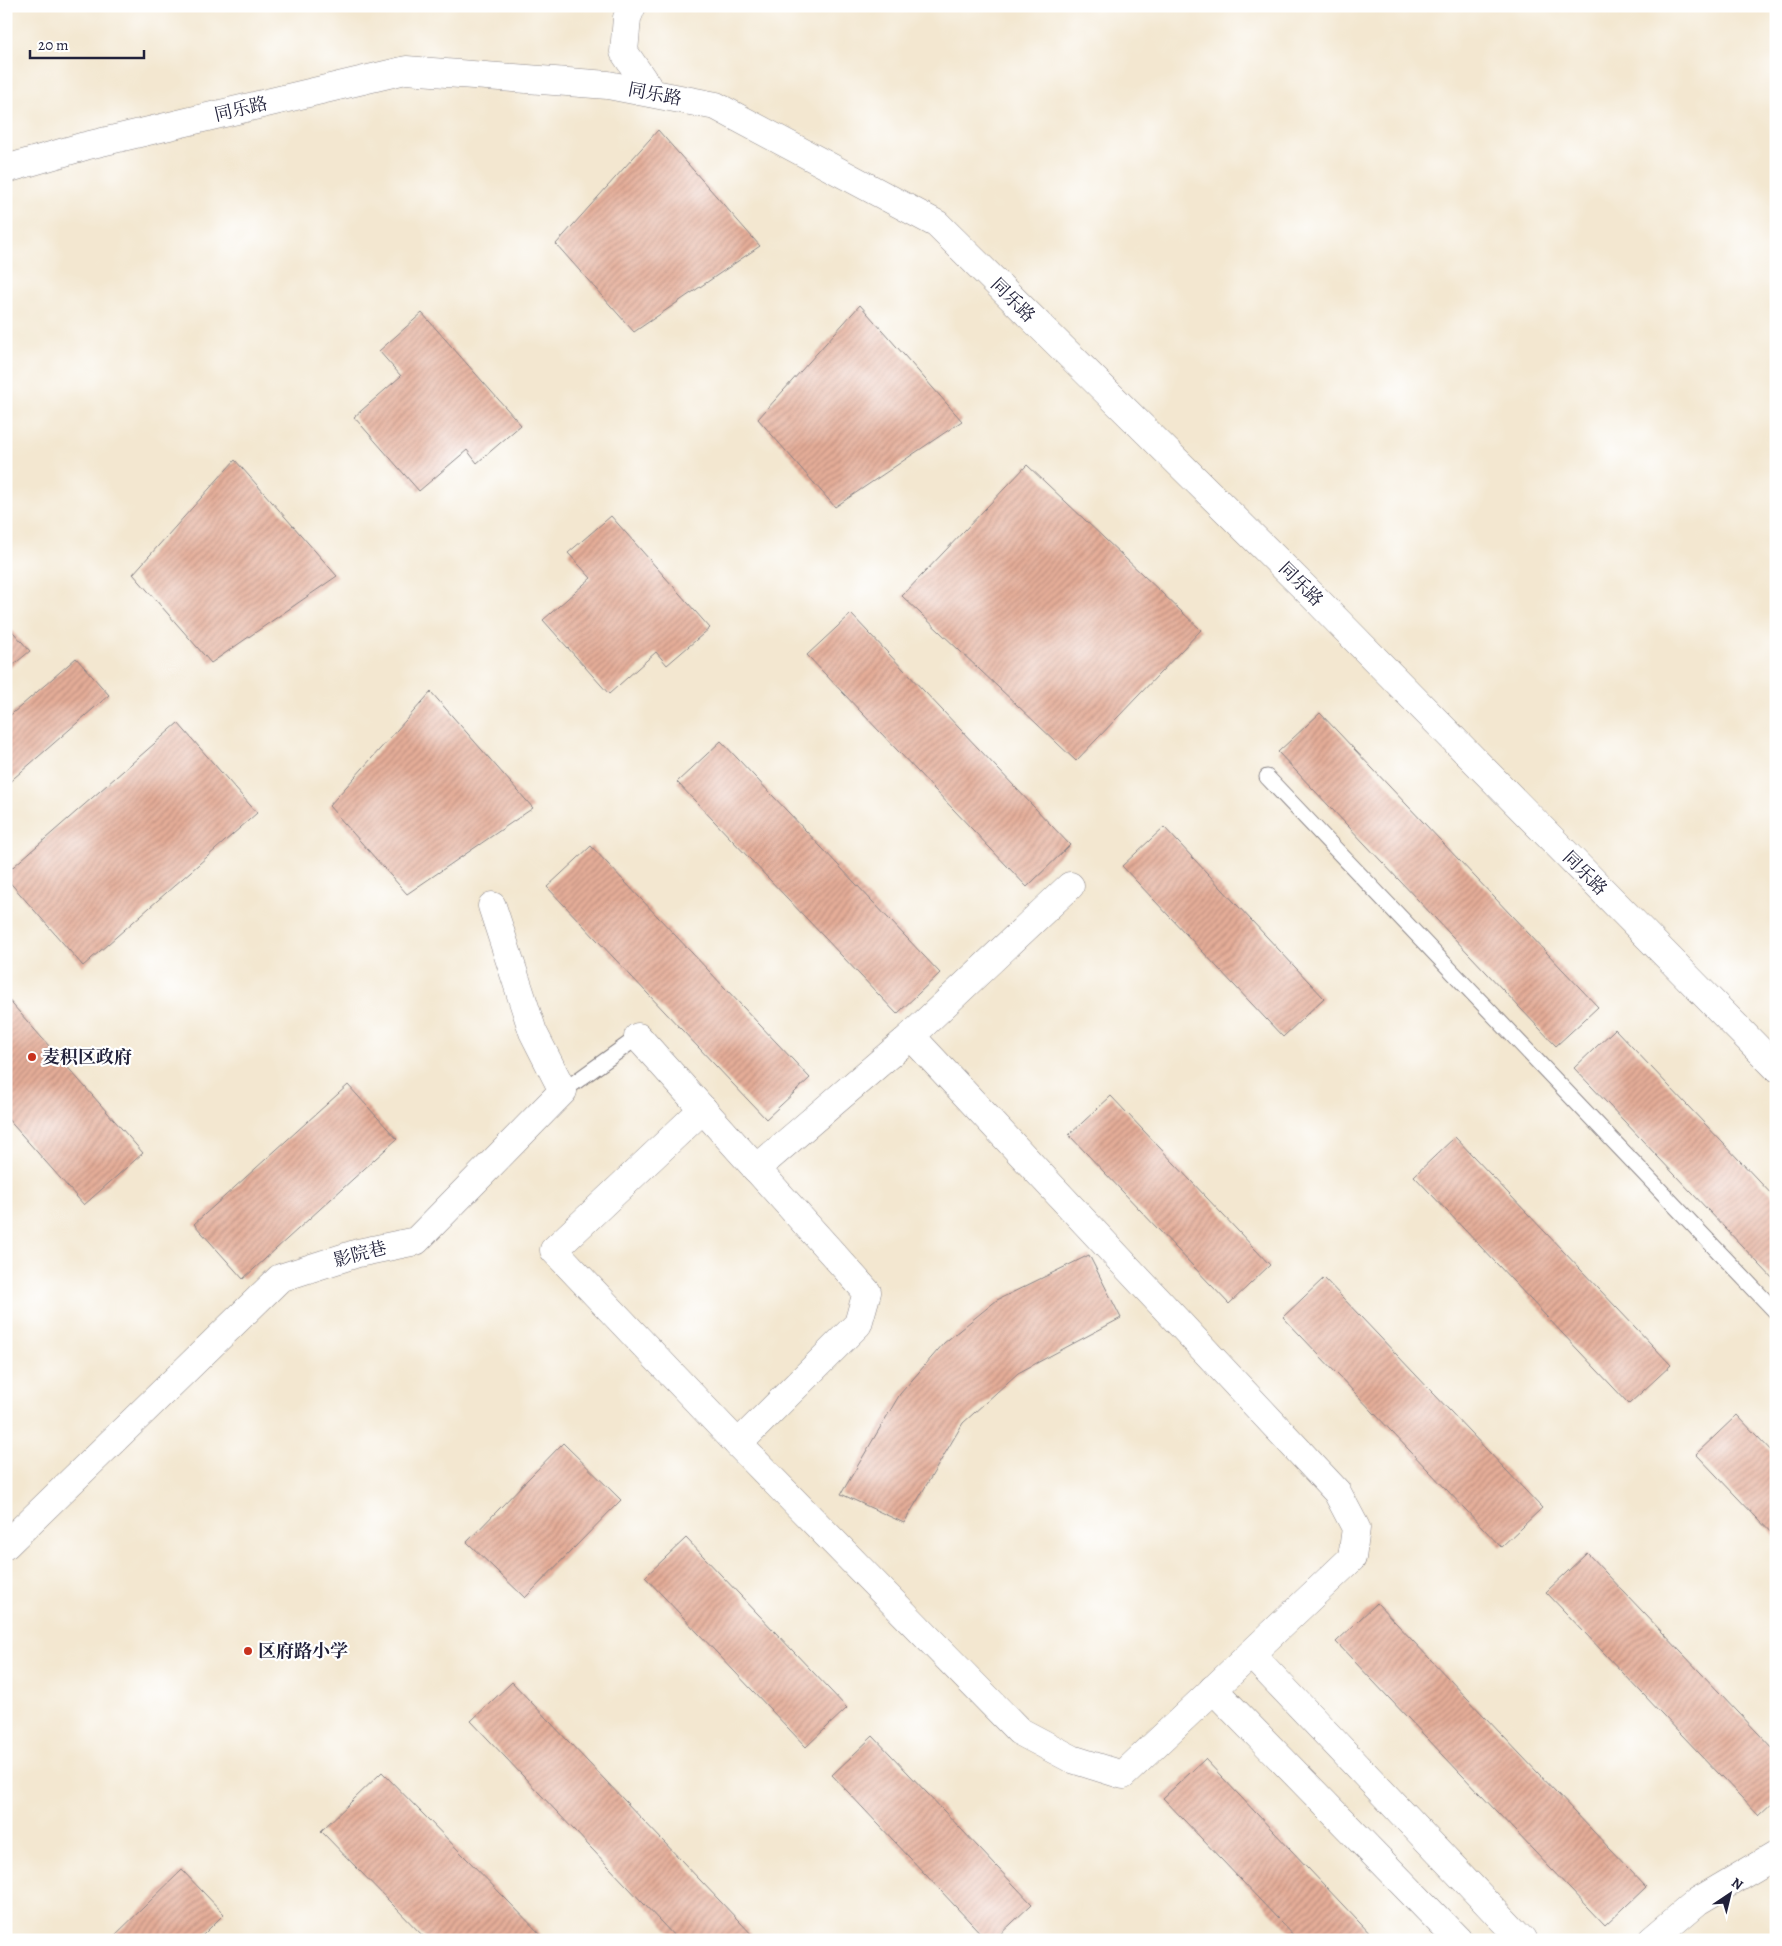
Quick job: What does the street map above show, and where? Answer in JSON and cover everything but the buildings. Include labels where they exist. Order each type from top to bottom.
[{"type":"street","points":[[632,6],[627,18],[624,52],[652,93]]},
{"type":"street","name":"同乐路","points":[[6,169],[85,146],[406,70],[608,84],[716,106],[937,224],[1310,594],[1776,1067]]},
{"type":"street","points":[[756,1169],[911,1036],[1070,886]]},
{"type":"street","points":[[492,906],[533,1032],[563,1091]]},
{"type":"street","points":[[703,1109],[554,1250],[738,1444],[1019,1731],[1072,1759],[1123,1775],[1352,1558],[1356,1528],[1337,1492],[911,1036]]},
{"type":"street","points":[[638,1037],[867,1292],[858,1324],[738,1444]]},
{"type":"street","name":"影院巷","points":[[6,1544],[280,1278],[358,1253],[416,1241],[563,1091]]},
{"type":"street","points":[[1251,1654],[1522,1940]]},
{"type":"street","points":[[1213,1689],[1458,1940]]},
{"type":"street","points":[[1652,1940],[1698,1901],[1776,1855]]},
{"type":"lane","points":[[1267,777],[1776,1312]]},
{"type":"lane","points":[[563,1091],[638,1037]]},
{"type":"place","name":"麦积区政府","points":[[32,1057]]},
{"type":"place","name":"区府路小学","points":[[248,1651]]}]
